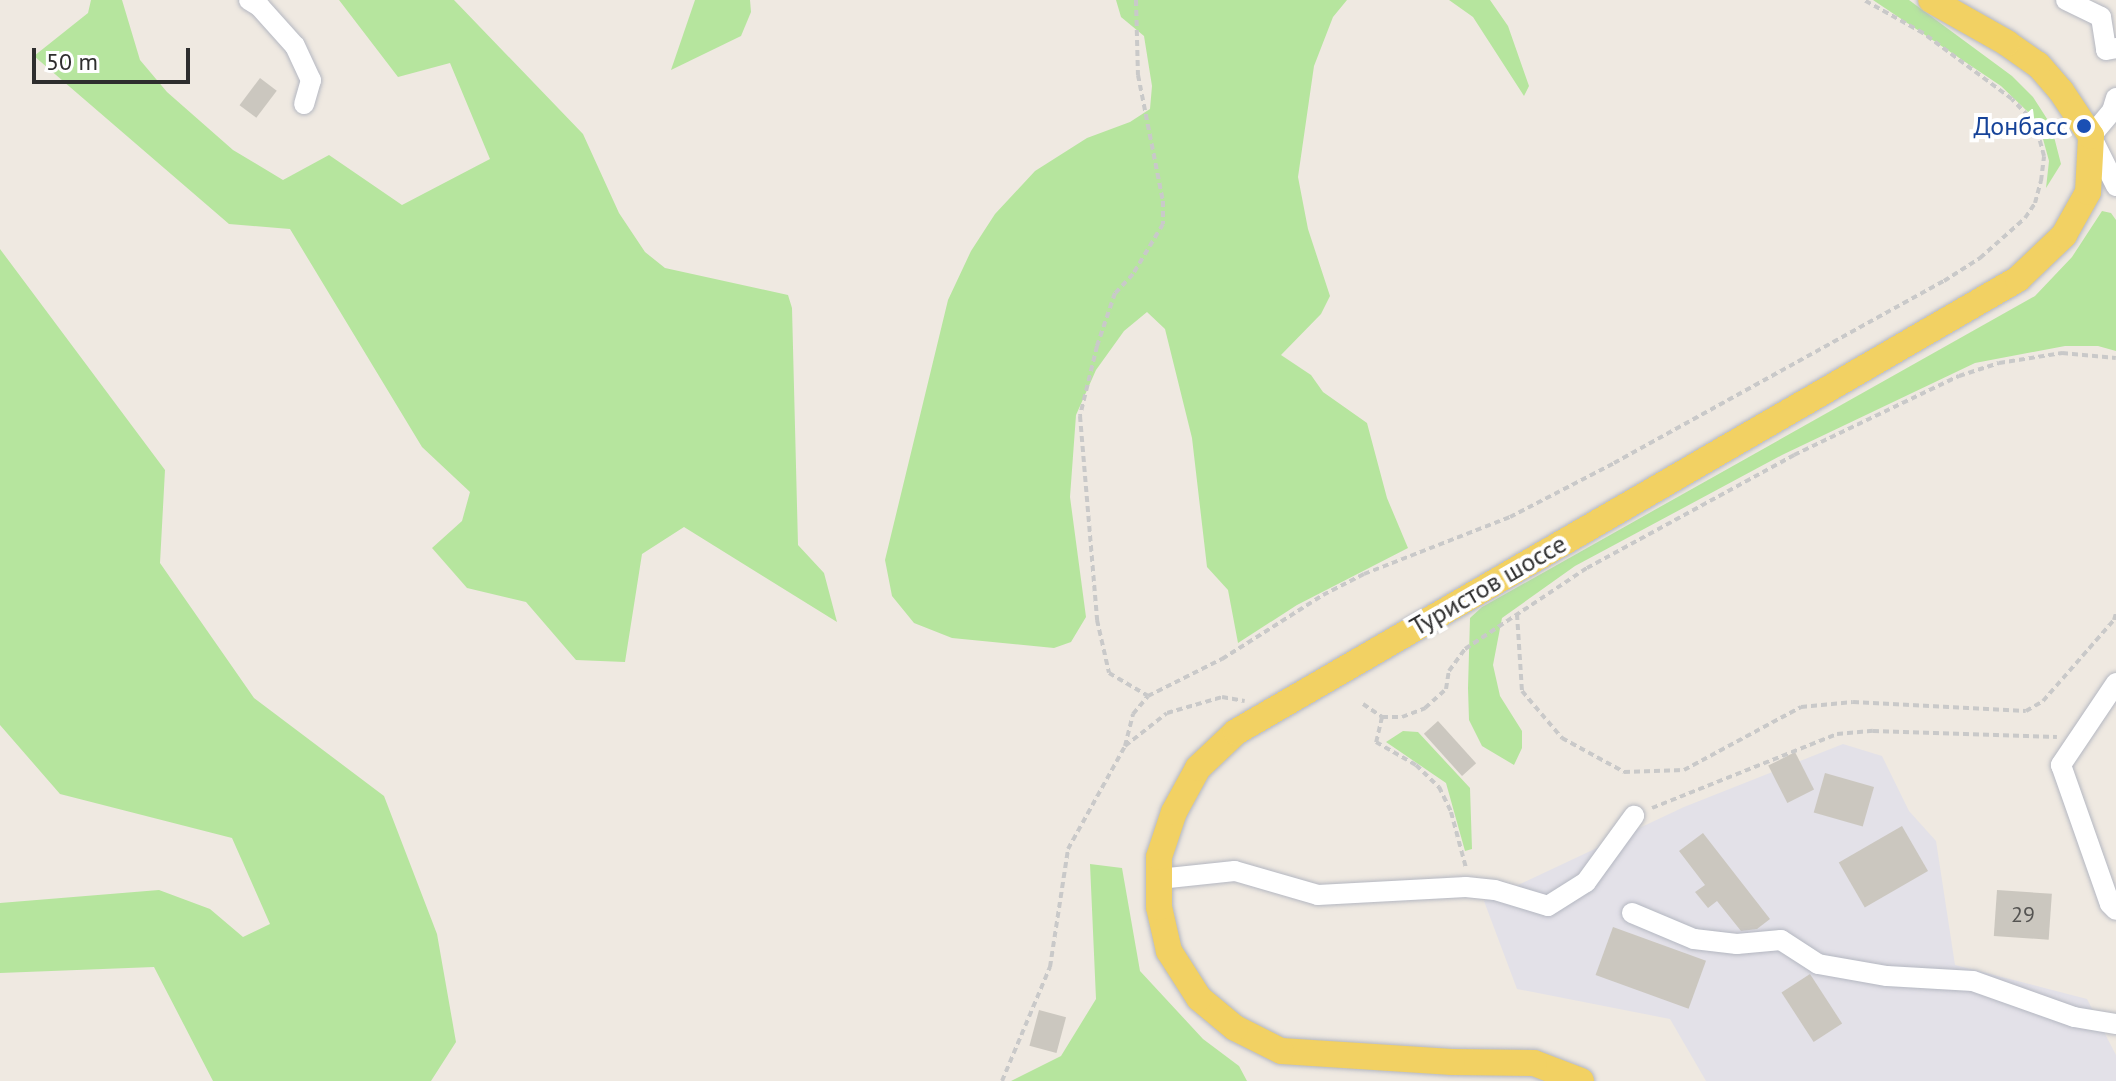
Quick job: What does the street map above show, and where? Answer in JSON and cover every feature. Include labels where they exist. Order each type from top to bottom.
[{"type":"main road","points":[[1931,0],[2007,43],[2038,65],[2061,91],[2091,136]]},
{"type":"main road","name":"Туристов шоссе","points":[[1581,1081],[1534,1063],[1452,1062],[1281,1051],[1235,1028],[1199,998],[1169,951],[1159,907],[1159,857],[1174,812],[1198,768],[1236,732],[2018,279],[2064,235],[2078,212],[2088,192],[2091,136]]},
{"type":"street","points":[[249,0],[260,7],[295,46],[311,80],[304,104]]},
{"type":"street","points":[[2066,0],[2101,17],[2106,50],[2116,48]]},
{"type":"street","points":[[2115,107],[2091,136],[2116,186]]},
{"type":"street","points":[[2078,212],[2100,196],[2116,199]]},
{"type":"street","points":[[2116,683],[2061,765],[2110,904],[2116,910]]},
{"type":"street","points":[[1159,879],[1235,871],[1318,895],[1466,887],[1495,890],[1548,906],[1586,882],[1634,816]]},
{"type":"street","points":[[1632,913],[1694,939],[1737,944],[1781,940],[1818,964],[1887,976],[1973,981],[2074,1017],[2116,1024]]},
{"type":"path","points":[[1136,0],[1138,75],[1163,201],[1163,224],[1133,274],[1115,293],[1097,346],[1080,416],[1100,634],[1109,673],[1148,696]]},
{"type":"path","points":[[1002,1081],[1050,967],[1068,849],[1125,746],[1133,714],[1148,696],[1222,659],[1323,595],[1364,574],[1510,517],[1614,463],[1944,281],[1980,258],[2025,218],[2035,203],[2044,156],[2035,123],[2012,99],[1923,33],[1864,0]]},
{"type":"path","points":[[1363,704],[1382,717],[1402,717],[1438,699],[1446,689],[1449,671],[1465,649],[1587,568],[1720,494],[1959,376],[1999,363],[2062,353],[2116,358]]},
{"type":"path","points":[[1517,614],[1522,691],[1562,738],[1624,772],[1684,770],[1751,731],[1801,707],[1853,702],[2026,711],[2043,701],[2114,620],[2116,613]]},
{"type":"path","points":[[1125,746],[1167,713],[1222,697],[1279,706]]},
{"type":"path","points":[[1382,717],[1376,742],[1416,765],[1439,787],[1451,812],[1465,861]]},
{"type":"path","points":[[1634,816],[1837,734],[1873,731],[2079,738]]},
{"type":"shaded area","points":[[1843,744],[1882,756],[1909,811],[1936,841],[1955,965],[2087,999],[2116,1055],[2116,1081],[1706,1081],[1670,1019],[1517,989],[1484,901],[1684,807]]},
{"type":"green space","points":[[91,0],[122,0],[140,60],[167,92],[233,150],[283,180],[329,155],[402,205],[490,159],[450,63],[398,77],[339,0],[454,0],[583,134],[619,213],[645,252],[665,268],[788,295],[792,308],[798,545],[824,573],[837,622],[684,527],[642,554],[625,662],[576,660],[526,602],[467,588],[432,548],[462,521],[470,492],[422,447],[290,229],[229,224],[34,56],[88,13]]},
{"type":"green space","points":[[695,0],[750,0],[751,12],[741,36],[671,70]]},
{"type":"green space","points":[[1116,0],[1347,0],[1333,17],[1314,66],[1298,177],[1308,229],[1330,296],[1321,314],[1281,355],[1311,375],[1323,392],[1367,423],[1387,498],[1408,548],[1297,605],[1238,643],[1228,590],[1207,567],[1192,438],[1165,329],[1147,312],[1124,331],[1096,370],[1076,415],[1070,497],[1086,617],[1071,642],[1054,648],[952,638],[914,623],[892,596],[885,560],[948,300],[971,251],[995,214],[1035,171],[1087,138],[1130,122],[1150,109],[1152,86],[1144,36],[1121,17]]},
{"type":"green space","points":[[1449,0],[1490,0],[1508,26],[1529,86],[1524,96],[1473,17]]},
{"type":"green space","points":[[1873,0],[1909,0],[2012,76],[2033,97],[2051,125],[2061,164],[2046,188],[2049,161],[2043,139],[2028,112],[2001,86]]},
{"type":"green space","points":[[2102,211],[2111,213],[2116,220],[2116,351],[2098,346],[2065,346],[1975,363],[1782,455],[1575,566],[1502,618],[1493,665],[1500,696],[1522,731],[1522,748],[1514,765],[1482,746],[1469,720],[1468,688],[1470,618],[1482,607],[2035,296],[2072,257]]},
{"type":"green space","points":[[0,249],[165,470],[160,563],[254,698],[384,796],[437,934],[456,1042],[431,1081],[213,1081],[154,967],[0,973],[0,903],[159,890],[210,909],[243,937],[270,924],[232,838],[60,794],[0,725]]},
{"type":"green space","points":[[1403,731],[1418,732],[1470,788],[1472,849],[1465,851],[1446,783],[1386,742]]},
{"type":"green space","points":[[1090,864],[1122,868],[1140,971],[1203,1039],[1239,1066],[1247,1081],[1011,1081],[1061,1056],[1096,999]]},
{"type":"building","points":[[260,78],[277,91],[256,118],[240,105]]},
{"type":"building","points":[[1438,721],[1476,763],[1462,776],[1424,734]]},
{"type":"building","points":[[1795,752],[1814,789],[1787,803],[1768,766]]},
{"type":"building","points":[[1825,773],[1874,787],[1863,826],[1814,812]]},
{"type":"building","points":[[1902,826],[1928,871],[1865,908],[1839,862]]},
{"type":"building","points":[[1703,833],[1770,919],[1757,929],[1741,931],[1717,901],[1708,908],[1695,892],[1705,885],[1679,851]]},
{"type":"building","points":[[1997,890],[2052,894],[2049,940],[1994,936]]},
{"type":"building","points":[[1613,927],[1706,961],[1689,1009],[1596,975]]},
{"type":"building","points":[[1810,974],[1842,1023],[1814,1042],[1781,993]]},
{"type":"building","points":[[1039,1010],[1066,1017],[1056,1053],[1029,1046]]},
{"type":"place","name":"Донбасс","points":[[2084,126]]}]
